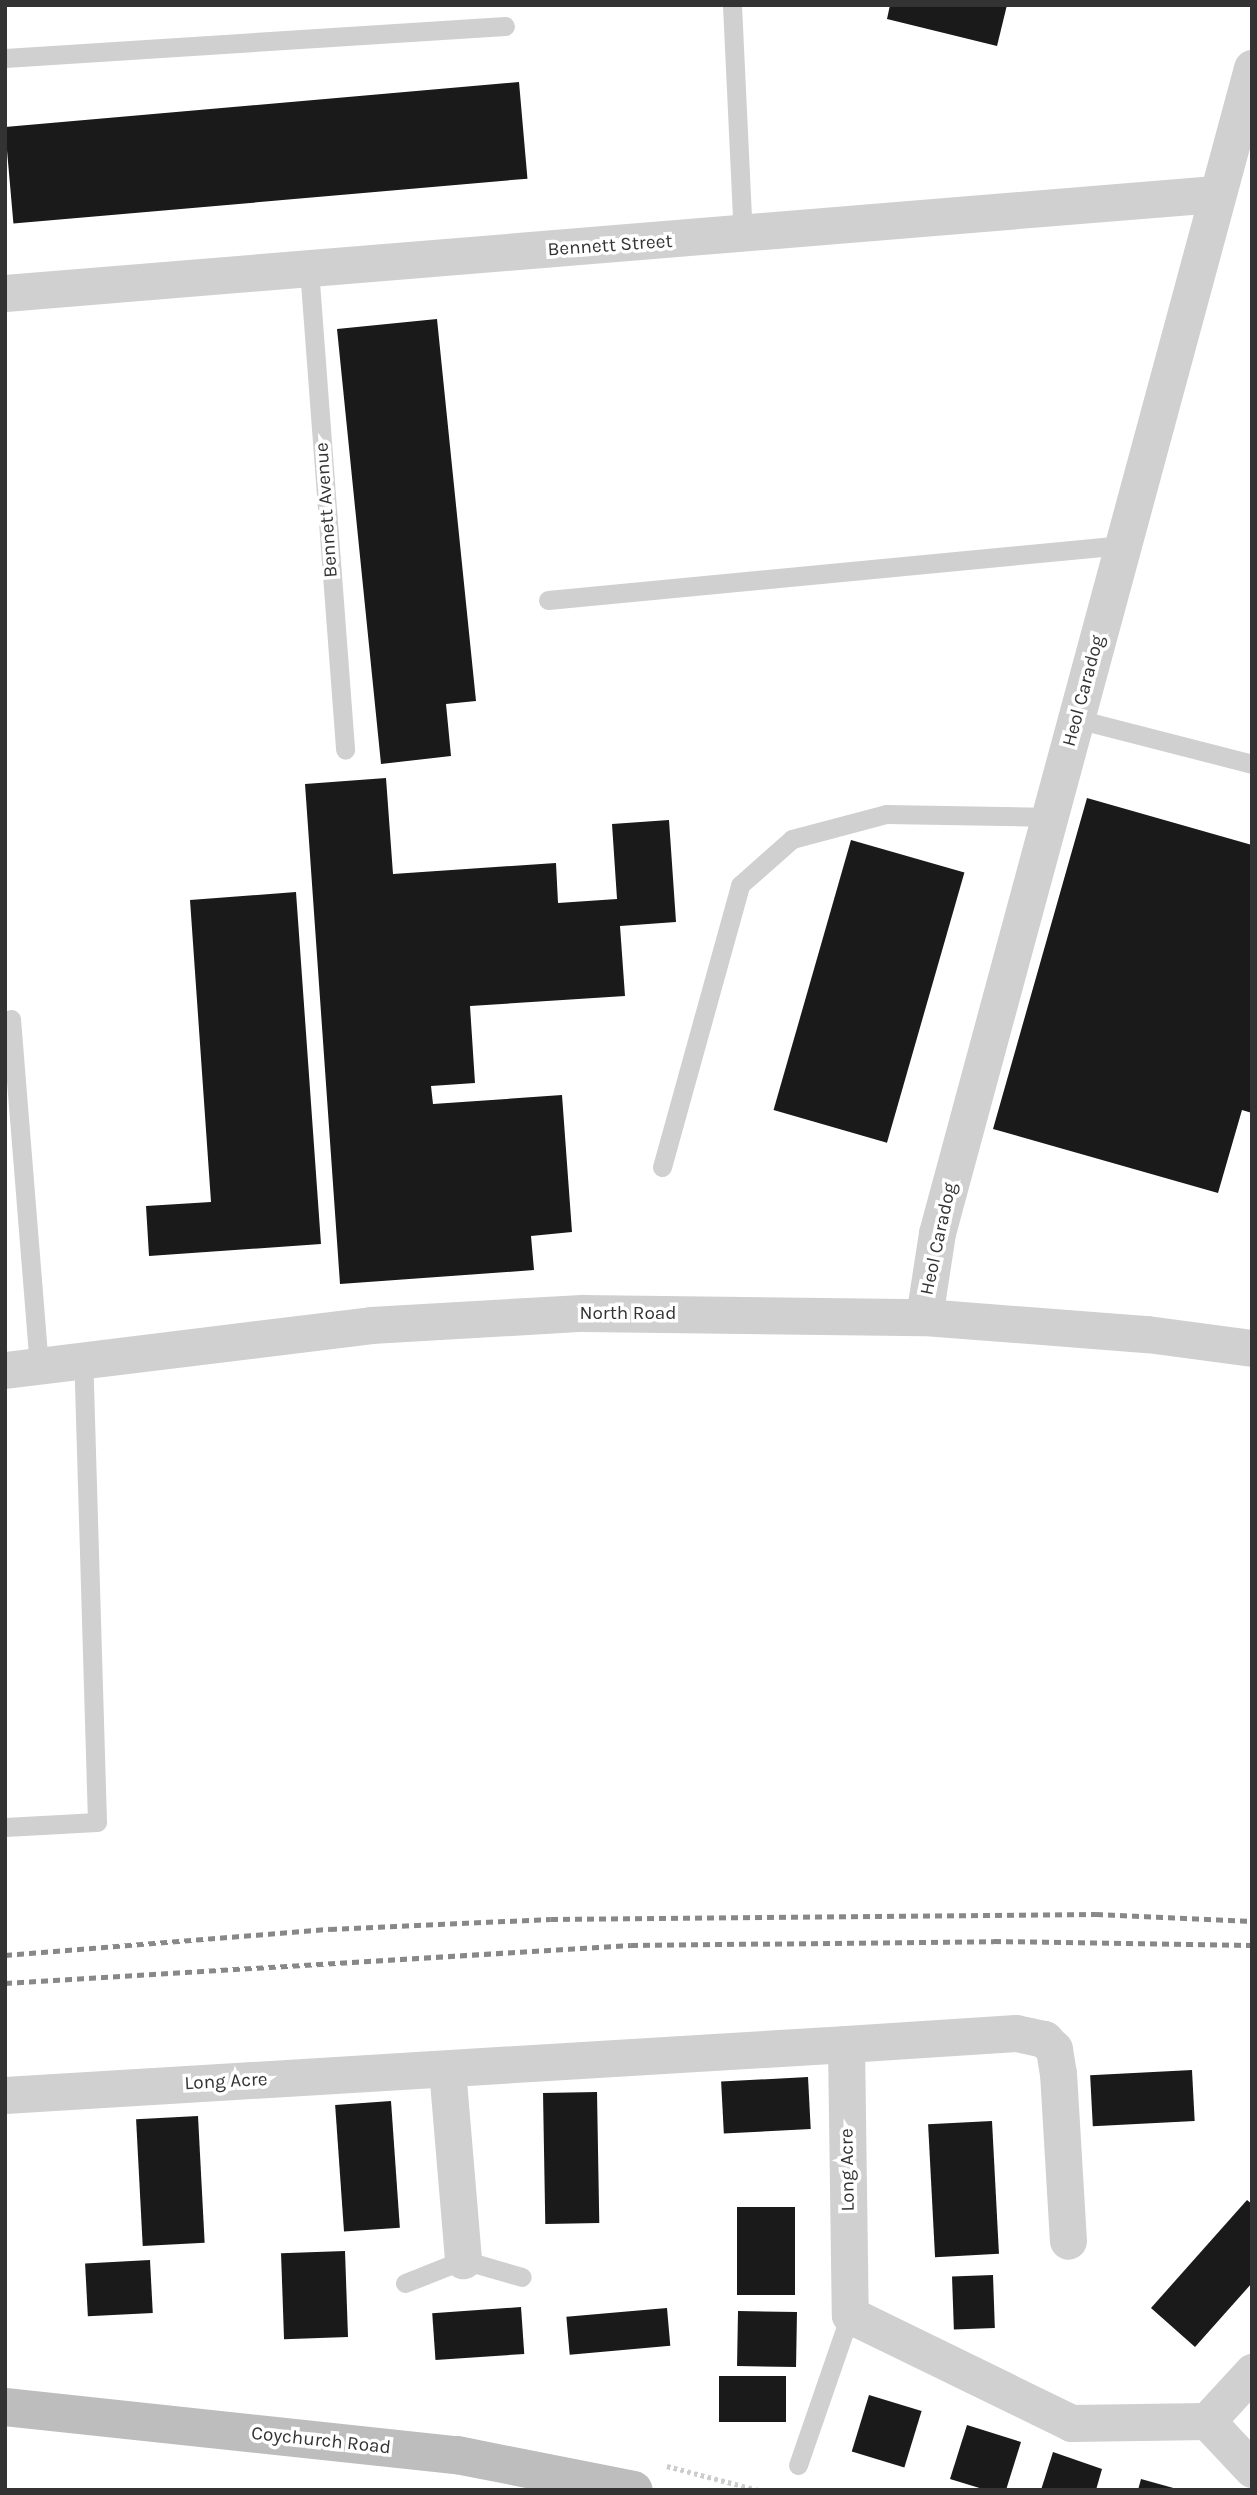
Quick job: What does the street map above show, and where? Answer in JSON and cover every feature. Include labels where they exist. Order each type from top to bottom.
[{"type":"main road","name":"Coychurch Road","points":[[5,2407],[457,2455],[634,2490]]},
{"type":"street","name":"Heol Caradog","points":[[924,1317],[937,1233],[1051,817],[1215,194],[1252,68]]},
{"type":"street","name":"Bennett Street","points":[[5,293],[743,236],[1215,194]]},
{"type":"street","name":"North Road","points":[[22,1367],[371,1325],[582,1313],[924,1317],[1147,1334],[1252,1348]]},
{"type":"street","points":[[846,2044],[1016,2033],[1044,2039],[1054,2049],[1058,2073],[1068,2241]]},
{"type":"street","name":"Long Acre","points":[[5,2095],[846,2044],[850,2315]]},
{"type":"street","points":[[447,2069],[463,2260]]},
{"type":"street","points":[[850,2315],[1071,2423],[1206,2421],[1252,2372]]},
{"type":"street","points":[[1206,2421],[1252,2469]]},
{"type":"lane","points":[[732,5],[743,236]]},
{"type":"lane","points":[[5,58],[505,26]]},
{"type":"lane","name":"Bennett Avenue","points":[[309,269],[345,750]]},
{"type":"lane","points":[[548,600],[1123,545]]},
{"type":"lane","points":[[1077,719],[1252,764]]},
{"type":"lane","points":[[662,1167],[740,885],[792,839],[886,814],[1051,817]]},
{"type":"lane","points":[[11,1019],[22,1367]]},
{"type":"lane","points":[[5,1827],[97,1822],[83,1361]]},
{"type":"lane","points":[[405,2283],[463,2260],[522,2277]]},
{"type":"lane","points":[[798,2465],[850,2315]]},
{"type":"building","points":[[890,5],[1007,5],[997,46],[887,19]]},
{"type":"building","points":[[519,82],[527,179],[13,224],[5,127]]},
{"type":"building","points":[[437,319],[476,701],[446,704],[451,756],[381,764],[337,329]]},
{"type":"building","points":[[386,778],[393,874],[556,863],[558,903],[617,899],[612,824],[669,820],[676,922],[620,926],[625,996],[470,1006],[475,1083],[431,1086],[433,1104],[562,1095],[572,1232],[531,1236],[534,1270],[340,1284],[305,784]]},
{"type":"building","points":[[1087,798],[1252,845],[1252,1113],[1242,1110],[1218,1193],[993,1129]]},
{"type":"building","points":[[851,840],[964,873],[887,1143],[774,1110]]},
{"type":"building","points":[[296,892],[321,1244],[149,1256],[146,1206],[211,1202],[190,900]]},
{"type":"building","points":[[1192,2070],[1195,2121],[1093,2126],[1090,2075]]},
{"type":"building","points":[[808,2077],[811,2129],[724,2133],[721,2082]]},
{"type":"building","points":[[597,2092],[599,2223],[545,2224],[543,2093]]},
{"type":"building","points":[[391,2101],[400,2228],[344,2232],[335,2105]]},
{"type":"building","points":[[198,2116],[205,2243],[143,2246],[136,2119]]},
{"type":"building","points":[[992,2121],[999,2254],[935,2257],[928,2124]]},
{"type":"building","points":[[1247,2200],[1252,2204],[1252,2283],[1195,2347],[1151,2308]]},
{"type":"building","points":[[737,2207],[795,2207],[795,2295],[737,2295]]},
{"type":"building","points":[[345,2251],[348,2337],[284,2339],[281,2253]]},
{"type":"building","points":[[150,2260],[153,2313],[88,2316],[85,2263]]},
{"type":"building","points":[[993,2275],[995,2328],[954,2329],[952,2276]]},
{"type":"building","points":[[521,2307],[524,2354],[435,2360],[432,2313]]},
{"type":"building","points":[[667,2308],[670,2346],[570,2355],[566,2317]]},
{"type":"building","points":[[738,2311],[797,2312],[796,2367],[737,2366]]},
{"type":"building","points":[[719,2376],[786,2376],[786,2422],[719,2422]]},
{"type":"building","points":[[869,2395],[922,2411],[904,2468],[852,2451]]},
{"type":"building","points":[[967,2425],[1021,2442],[1006,2490],[986,2490],[950,2479]]},
{"type":"building","points":[[1053,2452],[1102,2469],[1096,2490],[1041,2490]]},
{"type":"building","points":[[1141,2479],[1177,2489],[1177,2490],[1138,2490]]},
{"type":"railway","points":[[5,1955],[330,1929],[551,1919],[1096,1914],[1252,1921]]},
{"type":"railway","points":[[5,1983],[631,1945],[994,1941],[1252,1945]]}]
